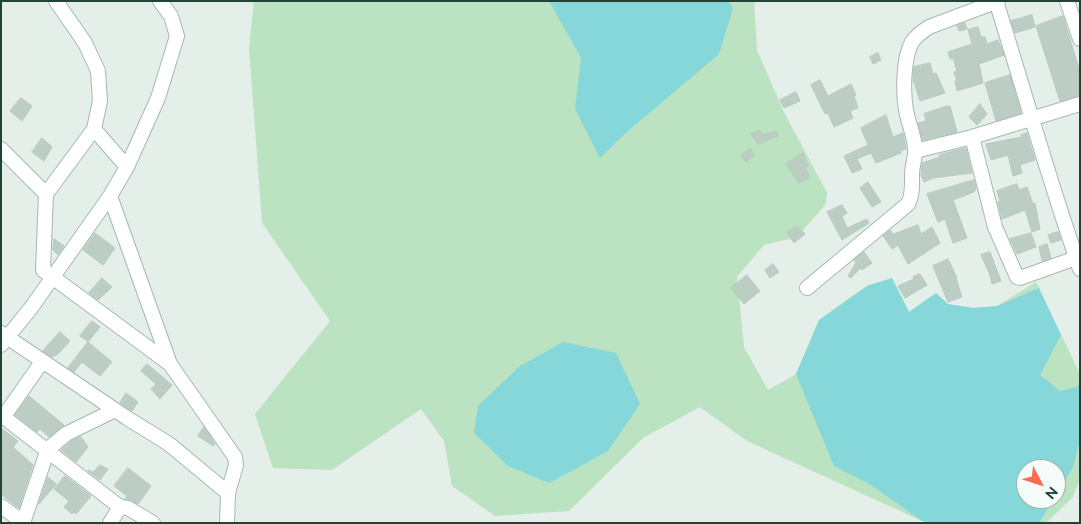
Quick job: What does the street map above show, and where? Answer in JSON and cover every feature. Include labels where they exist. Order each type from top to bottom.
[{"type":"street","points":[[56,1],[85,43],[98,71],[100,101],[94,128],[46,194],[43,270],[170,364]]},
{"type":"street","points":[[160,1],[171,16],[177,36],[158,98],[127,167],[110,196],[31,308],[3,338],[169,444],[228,493]]},
{"type":"street","points":[[1067,1],[1079,34]]},
{"type":"street","points":[[807,288],[908,204],[912,195],[912,165],[915,151],[906,108],[904,87],[907,54],[912,42],[929,27],[997,2],[1033,119],[1074,237],[1078,264],[1020,278],[1017,276],[995,227],[972,137]]},
{"type":"street","points":[[915,151],[972,137],[1080,104]]},
{"type":"street","points":[[94,128],[127,167]]},
{"type":"street","points":[[1,149],[46,194]]},
{"type":"street","points":[[110,196],[170,364],[236,458],[236,465],[228,493],[227,523]]},
{"type":"street","points":[[42,362],[3,416],[48,449],[120,507],[128,508],[153,523]]},
{"type":"street","points":[[3,510],[24,523],[48,449],[66,434],[115,410]]},
{"type":"street","points":[[110,523],[120,507]]},
{"type":"green space","points":[[254,1],[754,1],[757,50],[783,110],[827,193],[826,204],[797,237],[764,245],[737,277],[744,347],[768,390],[796,374],[819,320],[867,286],[892,278],[909,312],[936,293],[948,304],[973,308],[997,306],[1036,282],[1080,374],[1080,479],[1073,497],[1066,504],[1066,459],[1016,459],[1016,509],[1061,509],[1046,523],[930,523],[747,441],[700,407],[643,438],[569,511],[495,516],[452,486],[444,441],[421,409],[332,470],[273,468],[255,414],[330,321],[262,223],[249,48]]},
{"type":"water","points":[[549,1],[728,1],[733,8],[719,54],[629,130],[600,158],[575,109],[581,58]]},
{"type":"water","points":[[892,278],[909,312],[936,293],[948,304],[973,308],[997,306],[1039,288],[1061,335],[1040,375],[1060,391],[1080,386],[1080,440],[1073,467],[1066,479],[1066,459],[1016,459],[1016,509],[1048,509],[1039,523],[930,523],[922,521],[871,485],[834,466],[796,374],[819,320],[867,286]]},
{"type":"water","points":[[563,342],[616,353],[640,404],[608,451],[549,483],[508,466],[474,433],[478,406],[520,366]]},
{"type":"building","points":[[1032,15],[1035,27],[1015,33],[1011,21]]},
{"type":"building","points":[[1063,16],[1080,72],[1080,95],[1060,101],[1036,26]]},
{"type":"building","points":[[965,23],[967,29],[959,31],[957,26]]},
{"type":"building","points":[[978,27],[981,37],[985,37],[987,44],[998,40],[1004,55],[979,64],[983,83],[957,91],[955,81],[957,81],[954,72],[957,71],[953,58],[950,59],[948,52],[972,44],[968,30]]},
{"type":"building","points":[[878,53],[881,60],[873,64],[870,57]]},
{"type":"building","points":[[930,63],[933,74],[936,73],[945,93],[920,101],[913,79],[914,67]]},
{"type":"building","points":[[1010,75],[1021,113],[996,121],[985,83]]},
{"type":"building","points":[[820,80],[828,96],[851,84],[856,95],[854,96],[858,108],[850,111],[853,118],[834,127],[828,113],[825,114],[811,85]]},
{"type":"building","points":[[796,92],[800,101],[784,108],[780,100]]},
{"type":"building","points":[[21,98],[32,106],[22,121],[10,111]]},
{"type":"building","points":[[980,104],[987,114],[977,125],[969,117]]},
{"type":"building","points":[[950,106],[957,132],[923,140],[918,123],[926,121],[924,114]]},
{"type":"building","points":[[886,115],[893,137],[903,133],[906,149],[900,151],[901,153],[876,163],[871,153],[857,159],[862,169],[852,173],[844,156],[868,145],[861,128]]},
{"type":"building","points":[[760,131],[762,135],[776,131],[778,136],[758,144],[751,134]]},
{"type":"building","points":[[1027,133],[1035,160],[1020,165],[1022,173],[1013,176],[1008,155],[991,160],[986,144],[1022,137],[1021,135]]},
{"type":"building","points":[[42,138],[52,147],[44,161],[32,152]]},
{"type":"building","points":[[966,148],[972,173],[933,178],[924,182],[921,175],[922,163],[940,157],[939,155]]},
{"type":"building","points":[[750,149],[755,155],[746,162],[741,156]]},
{"type":"building","points":[[803,153],[808,166],[805,167],[810,177],[799,183],[786,164]]},
{"type":"building","points":[[974,180],[976,188],[974,192],[953,200],[967,238],[953,243],[945,219],[938,222],[927,194]]},
{"type":"building","points":[[868,182],[881,202],[872,207],[860,188]]},
{"type":"building","points":[[1017,184],[1019,190],[1027,187],[1033,204],[1035,203],[1040,229],[1032,232],[1025,210],[1002,219],[997,191]]},
{"type":"building","points":[[842,205],[847,213],[842,216],[847,228],[867,219],[869,223],[842,240],[827,212]]},
{"type":"building","points":[[918,225],[921,234],[932,227],[940,243],[908,264],[898,245],[892,249],[883,236],[890,230],[893,234]]},
{"type":"building","points":[[797,226],[805,234],[794,243],[787,232]]},
{"type":"building","points":[[1058,232],[1061,240],[1051,243],[1048,235]]},
{"type":"building","points":[[95,233],[115,248],[103,265],[83,250]]},
{"type":"building","points":[[1031,233],[1036,247],[1017,254],[1010,239]]},
{"type":"building","points":[[54,239],[64,246],[58,255],[53,250]]},
{"type":"building","points":[[1047,244],[1051,258],[1042,261],[1039,247]]},
{"type":"building","points":[[864,252],[872,263],[862,270],[860,268],[851,278],[848,276],[856,263],[854,260]]},
{"type":"building","points":[[990,252],[1001,281],[992,284],[981,255]]},
{"type":"building","points":[[948,259],[957,278],[962,297],[948,302],[933,266]]},
{"type":"building","points":[[773,264],[779,272],[770,278],[765,270]]},
{"type":"building","points":[[920,274],[927,285],[905,298],[898,286],[914,279],[913,277]]},
{"type":"building","points":[[747,275],[760,291],[744,304],[731,288]]},
{"type":"building","points":[[102,278],[112,287],[98,300],[89,293]]},
{"type":"building","points":[[92,321],[100,327],[88,342],[80,336]]},
{"type":"building","points":[[60,332],[70,341],[58,354],[52,357],[43,351]]},
{"type":"building","points":[[88,342],[112,362],[100,376],[82,362],[74,372],[68,368]]},
{"type":"building","points":[[147,364],[172,385],[160,399],[151,389],[156,384],[141,371]]},
{"type":"building","points":[[126,393],[138,402],[132,411],[120,403]]},
{"type":"building","points":[[29,396],[64,425],[49,437],[40,429],[37,432],[15,415]]},
{"type":"building","points":[[204,427],[215,444],[213,446],[198,436]]},
{"type":"building","points":[[1,428],[18,441],[13,447],[33,465],[19,508],[1,494]]},
{"type":"building","points":[[81,437],[88,447],[76,462],[61,450],[71,441]]},
{"type":"building","points":[[100,465],[108,469],[100,480],[88,470],[93,472]]},
{"type":"building","points":[[128,468],[151,486],[138,504],[125,499],[127,496],[114,486]]},
{"type":"building","points":[[65,476],[91,496],[76,514],[74,512],[72,514],[64,507],[69,501],[54,489]]},
{"type":"building","points":[[48,477],[56,484],[39,504]]}]
